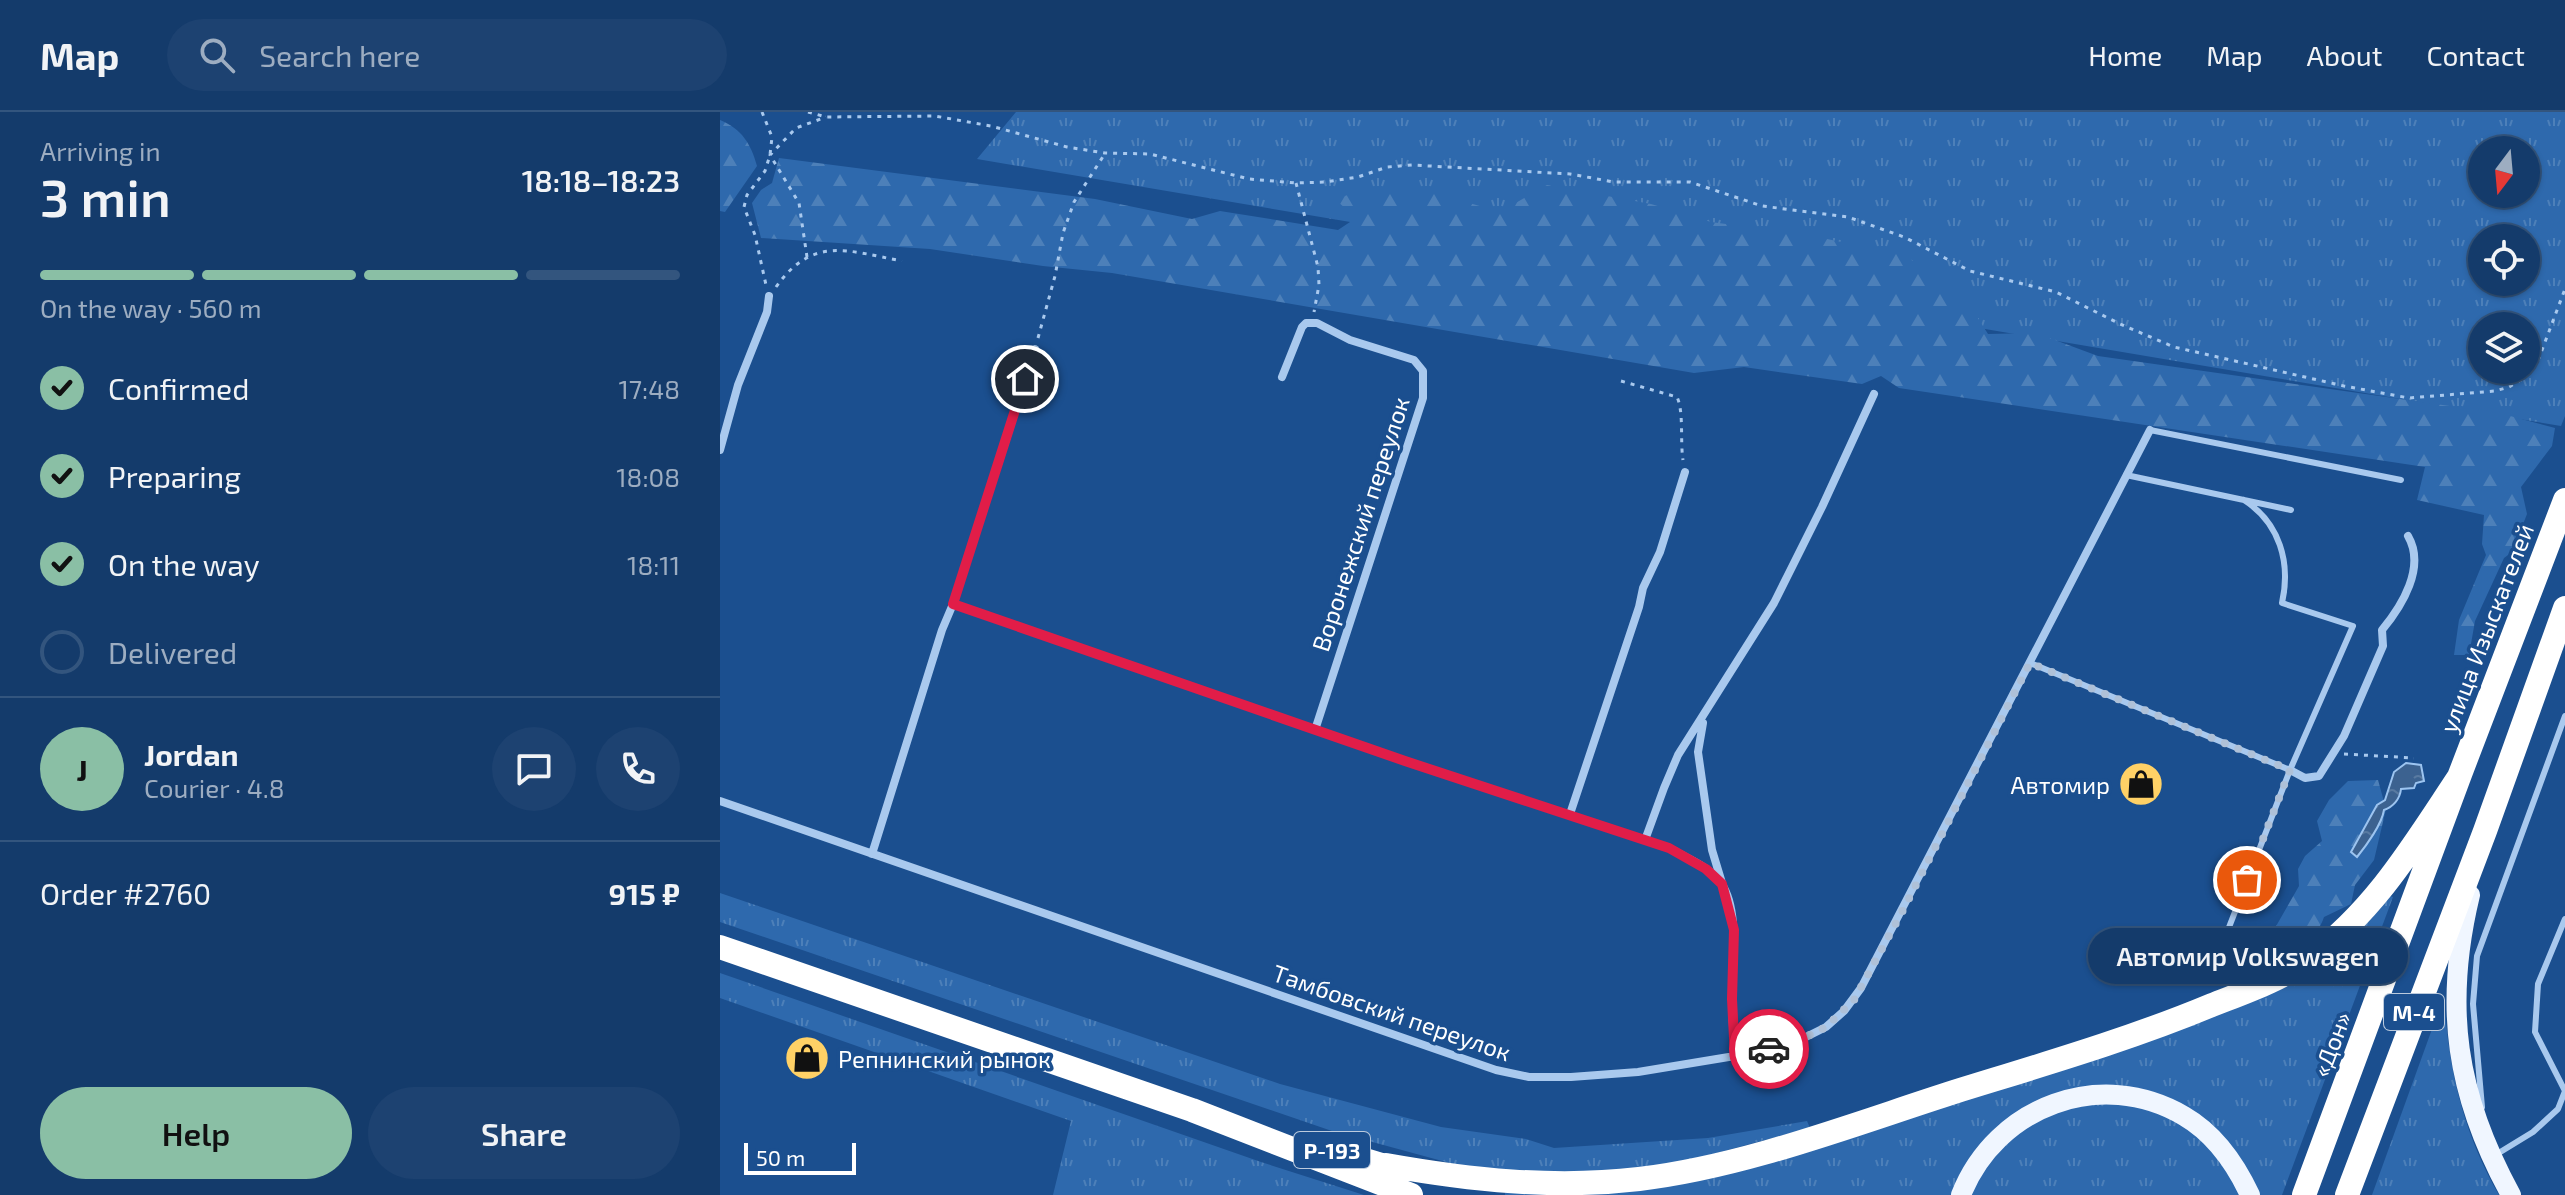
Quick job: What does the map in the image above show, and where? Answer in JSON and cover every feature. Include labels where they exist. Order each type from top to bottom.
[{"type":"highway","name":"улица Изыскателей","points":[[2459,777],[2565,500]]},
{"type":"highway","name":"М-4","points":[[2347,1195],[2485,831],[2565,608]]},
{"type":"highway","points":[[1389,1181],[1450,1177],[1563,1184],[1640,1179],[1756,1154],[2144,1033],[2265,984],[2307,960],[2345,930],[2374,900],[2459,777]]},
{"type":"highway","name":"«Дон»","points":[[2304,1195],[2459,777]]},
{"type":"highway","name":"Р-193","points":[[720,947],[1389,1181],[1470,1195]]},
{"type":"highway","name":"Р-193","points":[[1389,1181],[1411,1195]]},
{"type":"main road","points":[[2485,831],[2464,917],[2456,1017],[2465,1085],[2491,1158],[2511,1195]]},
{"type":"main road","points":[[1961,1195],[1989,1147],[2012,1126],[2055,1102],[2102,1095],[2151,1102],[2186,1117],[2225,1152],[2250,1195]]},
{"type":"street","points":[[720,450],[738,385],[767,312],[769,296]]},
{"type":"street","points":[[1282,377],[1302,327],[1306,323],[1317,323]]},
{"type":"street","name":"Воронежский переулок","points":[[1315,730],[1423,398],[1423,371],[1414,360],[1350,340],[1317,323]]},
{"type":"street","points":[[872,854],[1035,349]]},
{"type":"street","points":[[1645,840],[1678,755],[1705,716],[1791,570],[1874,394]]},
{"type":"street","name":"Тамбовский переулок","points":[[720,801],[1496,1070],[1529,1077],[1571,1077],[1638,1072],[1735,1057],[1800,1040],[1826,1027],[1854,1000],[2150,430]]},
{"type":"street","points":[[1570,814],[1643,588],[1660,552],[1685,472]]},
{"type":"street","points":[[2290,770],[2305,778],[2319,776],[2333,756],[2383,646],[2382,630],[2393,618],[2410,583],[2414,562],[2408,536]]},
{"type":"street","points":[[953,604],[1315,730],[1669,848],[1706,869],[1722,884]]},
{"type":"street","points":[[1705,716],[1698,752],[1712,850],[1734,930],[1732,999],[1735,1057]]},
{"type":"lane","points":[[2150,430],[2401,480]]},
{"type":"lane","points":[[2126,475],[2291,510]]},
{"type":"lane","points":[[2226,935],[2290,770],[2353,626],[2282,603],[2285,561],[2277,535],[2261,512],[2244,500]]},
{"type":"lane","points":[[2030,663],[2290,770]]},
{"type":"lane","points":[[2565,716],[2477,956],[2473,1004],[2482,1110],[2491,1158],[2533,1132],[2558,1109],[2565,1090],[2535,1032],[2538,984],[2565,919]]},
{"type":"path","points":[[762,112],[772,137],[770,155],[765,171],[747,195],[744,207],[755,235],[769,296]]},
{"type":"path","points":[[808,112],[826,117]]},
{"type":"path","points":[[837,115],[844,112]]},
{"type":"path","points":[[770,155],[796,128],[826,117],[935,116],[991,126],[1067,147],[1105,153],[1150,154],[1249,179],[1296,183],[1346,180],[1387,167],[1412,165],[1570,174],[1614,182],[1690,182],[1762,206],[1848,217],[1904,237],[1970,271],[2056,292],[2174,347],[2409,398],[2495,391],[2524,378],[2539,358],[2565,289]]},
{"type":"path","points":[[1035,349],[1063,233],[1074,202],[1105,153]]},
{"type":"path","points":[[770,155],[799,203],[807,257]]},
{"type":"path","points":[[1296,183],[1318,267],[1319,285],[1314,312],[1317,323]]},
{"type":"path","points":[[769,296],[797,262],[816,252],[835,250],[902,261]]},
{"type":"path","points":[[1621,381],[1677,397],[1681,406],[1680,438],[1685,472]]},
{"type":"path","points":[[2333,756],[2350,753],[2374,758],[2414,758]]},
{"type":"green space","points":[[1016,112],[2565,112],[2565,416],[2561,426],[977,159]]},
{"type":"green space","points":[[720,120],[744,138],[757,166],[725,212],[720,211]]},
{"type":"green space","points":[[779,158],[1095,199],[1192,219],[1220,211],[1338,230],[1356,218],[1336,200],[1356,192],[1377,188],[1418,190],[1500,212],[1547,185],[1651,204],[1711,222],[1808,235],[1903,255],[1940,277],[1969,304],[1988,334],[2036,333],[2098,356],[2499,413],[2555,428],[2552,446],[2521,487],[2527,514],[2512,552],[2504,558],[2475,621],[2469,655],[2454,655],[2459,620],[2486,555],[2482,544],[2484,515],[2417,500],[2425,467],[1899,388],[1881,376],[1862,384],[1744,367],[1694,373],[1112,273],[930,249],[761,238],[752,203],[761,190],[772,183]]},
{"type":"green space","points":[[2378,780],[2386,809],[2374,860],[2355,885],[2351,904],[2324,917],[2317,931],[2307,940],[2279,952],[2267,942],[2299,886],[2298,869],[2305,856],[2322,841],[2317,821],[2329,800],[2348,781]]},
{"type":"green space","points":[[720,893],[1280,1084],[1441,1127],[1526,1139],[1554,1148],[1708,1138],[1807,1121],[1810,1128],[1694,1159],[1622,1171],[1567,1176],[1457,1165],[1332,1131],[720,922]]},
{"type":"green space","points":[[2390,896],[2393,897],[2282,1195],[1505,1195],[1505,1192],[1621,1190],[2311,970],[2354,937]]},
{"type":"green space","points":[[720,973],[1364,1195],[1053,1195],[1071,1121],[720,998]]},
{"type":"green space","points":[[2444,996],[2449,1048],[2460,1099],[2476,1148],[2499,1195],[2372,1195]]},
{"type":"water","points":[[2406,763],[2421,765],[2424,781],[2416,783],[2414,788],[2401,789],[2396,802],[2384,810],[2377,828],[2357,857],[2351,852],[2377,805],[2385,800],[2394,772]]},
{"type":"way so far","points":[[1769,1049],[1800,1040],[1826,1027],[1854,1000],[2030,663],[2290,770],[2247,880]]},
{"type":"place","name":"Автомир","points":[[2141,784]]},
{"type":"place","name":"Автомир Volkswagen","points":[[2247,880]]},
{"type":"place","name":"Репнинский рынок","points":[[807,1058]]},
{"type":"route","points":[[1025,379],[953,604],[1405,761],[1669,848],[1706,869],[1722,884],[1734,930],[1732,999],[1735,1057],[1769,1049]]}]
